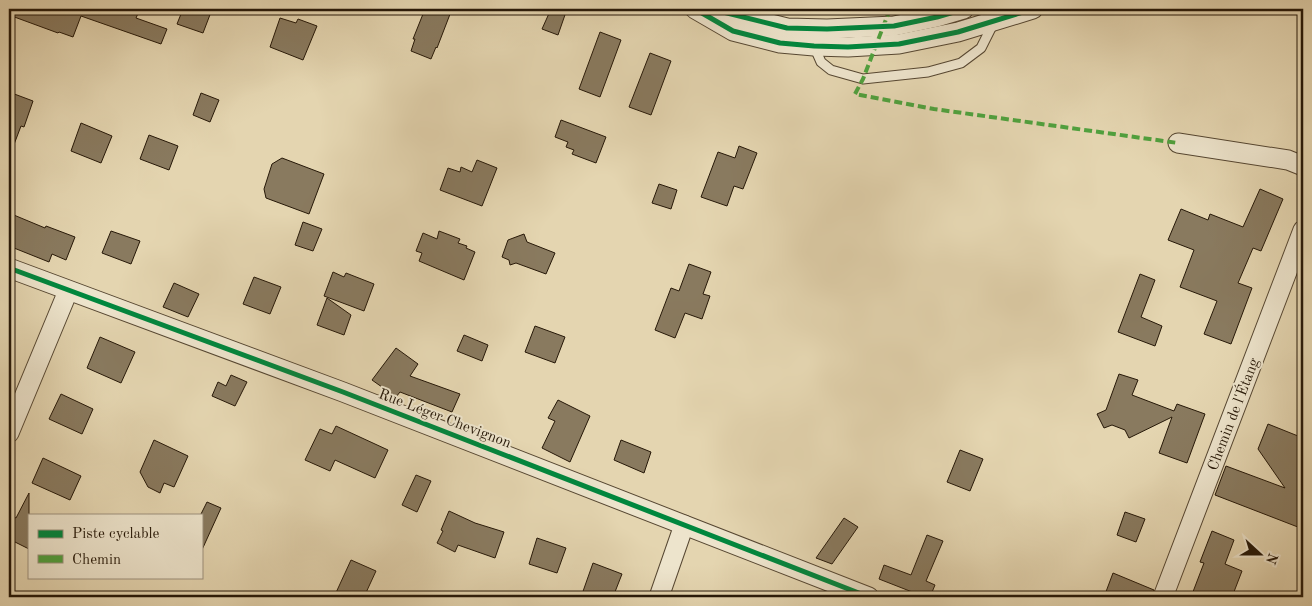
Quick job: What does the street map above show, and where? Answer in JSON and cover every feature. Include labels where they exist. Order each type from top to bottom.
[{"type":"street","points":[[695,9],[733,30],[780,43],[857,47],[899,44],[958,32],[1033,9]]},
{"type":"street","points":[[711,9],[787,28],[827,29],[894,26],[964,9]]},
{"type":"street","points":[[1178,143],[1288,160],[1303,166]]},
{"type":"street","name":"Chemin de l'Étang","points":[[1163,597],[1303,230]]},
{"type":"street","name":"Rue Léger Chevignon","points":[[9,268],[343,392],[869,597]]},
{"type":"street","points":[[9,433],[68,291]]},
{"type":"street","points":[[659,597],[684,525]]},
{"type":"lane","points":[[814,46],[821,62],[831,70],[863,79],[928,72],[960,63],[981,48],[994,21]]},
{"type":"building","points":[[9,9],[140,9],[136,18],[167,29],[161,44],[81,16],[73,37],[9,15]]},
{"type":"building","points":[[183,9],[200,9],[211,12],[203,33],[177,24]]},
{"type":"building","points":[[425,9],[452,9],[431,59],[411,51],[415,39],[413,39]]},
{"type":"building","points":[[551,9],[567,9],[558,35],[542,29]]},
{"type":"building","points":[[280,18],[296,23],[298,19],[317,26],[303,60],[270,47]]},
{"type":"building","points":[[600,32],[621,40],[600,97],[579,89]]},
{"type":"building","points":[[650,53],[671,61],[651,115],[629,107]]},
{"type":"building","points":[[9,92],[33,101],[24,127],[21,126],[10,155],[9,154]]},
{"type":"building","points":[[201,93],[219,100],[210,122],[193,115]]},
{"type":"building","points":[[561,120],[606,137],[596,163],[572,154],[574,150],[566,147],[568,142],[555,137]]},
{"type":"building","points":[[81,123],[112,136],[101,163],[71,151]]},
{"type":"building","points":[[149,135],[178,146],[169,170],[140,159]]},
{"type":"building","points":[[739,146],[757,153],[743,189],[734,186],[727,206],[701,197],[718,152],[735,158]]},
{"type":"building","points":[[282,158],[324,174],[309,214],[266,198],[264,189],[272,164]]},
{"type":"building","points":[[477,160],[497,168],[482,206],[440,190],[448,168],[460,172],[461,167],[472,172]]},
{"type":"building","points":[[659,184],[677,190],[671,209],[652,203]]},
{"type":"building","points":[[1260,189],[1283,199],[1261,251],[1253,248],[1238,283],[1252,288],[1231,344],[1204,334],[1217,301],[1180,287],[1194,250],[1168,240],[1181,209],[1208,220],[1210,214],[1243,227]]},
{"type":"building","points":[[9,213],[45,228],[46,226],[75,237],[66,260],[52,254],[49,262],[9,246]]},
{"type":"building","points":[[303,222],[322,229],[313,251],[295,245]]},
{"type":"building","points":[[111,231],[140,241],[131,264],[102,253]]},
{"type":"building","points":[[439,231],[460,239],[458,243],[467,246],[466,248],[475,252],[464,280],[419,261],[422,253],[416,251],[423,233],[437,239]]},
{"type":"building","points":[[524,234],[527,242],[555,253],[546,274],[516,263],[510,265],[509,260],[502,257],[508,240]]},
{"type":"building","points":[[689,264],[711,272],[703,294],[710,296],[702,319],[685,313],[675,338],[655,330],[671,288],[679,291]]},
{"type":"building","points":[[333,272],[344,277],[346,273],[374,284],[364,311],[324,296]]},
{"type":"building","points":[[1140,274],[1155,280],[1141,317],[1162,326],[1155,346],[1118,332]]},
{"type":"building","points":[[254,277],[281,287],[270,314],[243,304]]},
{"type":"building","points":[[174,283],[199,294],[188,317],[163,307]]},
{"type":"building","points":[[327,298],[351,315],[344,335],[317,325]]},
{"type":"building","points":[[535,326],[565,337],[555,363],[525,352]]},
{"type":"building","points":[[464,335],[488,345],[482,361],[457,351]]},
{"type":"building","points":[[100,337],[135,352],[121,383],[87,368]]},
{"type":"building","points":[[396,348],[418,364],[410,376],[460,394],[452,412],[400,392],[396,397],[372,380]]},
{"type":"building","points":[[1119,374],[1138,380],[1132,395],[1174,411],[1177,404],[1205,414],[1187,463],[1159,453],[1172,417],[1129,438],[1125,430],[1112,425],[1104,428],[1097,414],[1106,410]]},
{"type":"building","points":[[231,375],[247,382],[235,406],[212,396],[218,382],[226,386]]},
{"type":"building","points":[[61,394],[93,409],[82,434],[49,419]]},
{"type":"building","points":[[558,400],[590,416],[570,462],[542,448],[555,421],[548,418]]},
{"type":"building","points":[[1268,424],[1303,438],[1303,529],[1215,495],[1226,466],[1285,488],[1258,449]]},
{"type":"building","points":[[336,426],[388,450],[375,478],[335,460],[330,471],[305,460],[320,429],[332,434]]},
{"type":"building","points":[[154,440],[188,456],[174,487],[164,483],[160,493],[148,487],[140,472]]},
{"type":"building","points":[[621,440],[651,452],[644,473],[614,460]]},
{"type":"building","points":[[960,450],[983,459],[970,491],[947,482]]},
{"type":"building","points":[[43,458],[81,476],[70,500],[32,483]]},
{"type":"building","points":[[416,475],[431,481],[417,512],[402,505]]},
{"type":"building","points":[[29,493],[28,548],[9,539],[9,529],[14,517],[16,518]]},
{"type":"building","points":[[207,502],[221,508],[202,550],[202,514]]},
{"type":"building","points":[[449,511],[475,523],[504,532],[495,558],[458,545],[455,552],[437,543]]},
{"type":"building","points":[[1125,512],[1145,519],[1136,542],[1117,535]]},
{"type":"building","points":[[844,518],[858,527],[832,564],[816,558]]},
{"type":"building","points":[[1212,531],[1234,540],[1225,564],[1242,571],[1232,597],[1191,597],[1204,563],[1200,562]]},
{"type":"building","points":[[927,535],[943,541],[926,581],[935,585],[930,597],[925,597],[879,579],[884,565],[911,575]]},
{"type":"building","points":[[537,538],[566,548],[557,573],[529,564]]},
{"type":"building","points":[[351,560],[376,571],[364,597],[334,597]]},
{"type":"building","points":[[593,563],[622,574],[613,597],[581,597]]},
{"type":"building","points":[[1113,573],[1154,590],[1152,597],[1104,597]]},
{"type":"marked path","points":[[890,9],[863,79],[855,94],[934,109],[1178,143]]},
{"type":"cycle path","points":[[695,9],[733,31],[780,43],[848,47],[899,44],[958,32],[1033,9]]},
{"type":"cycle path","points":[[711,9],[787,28],[827,29],[894,26],[964,9]]},
{"type":"cycle path","points":[[9,268],[343,392],[869,597]]}]
